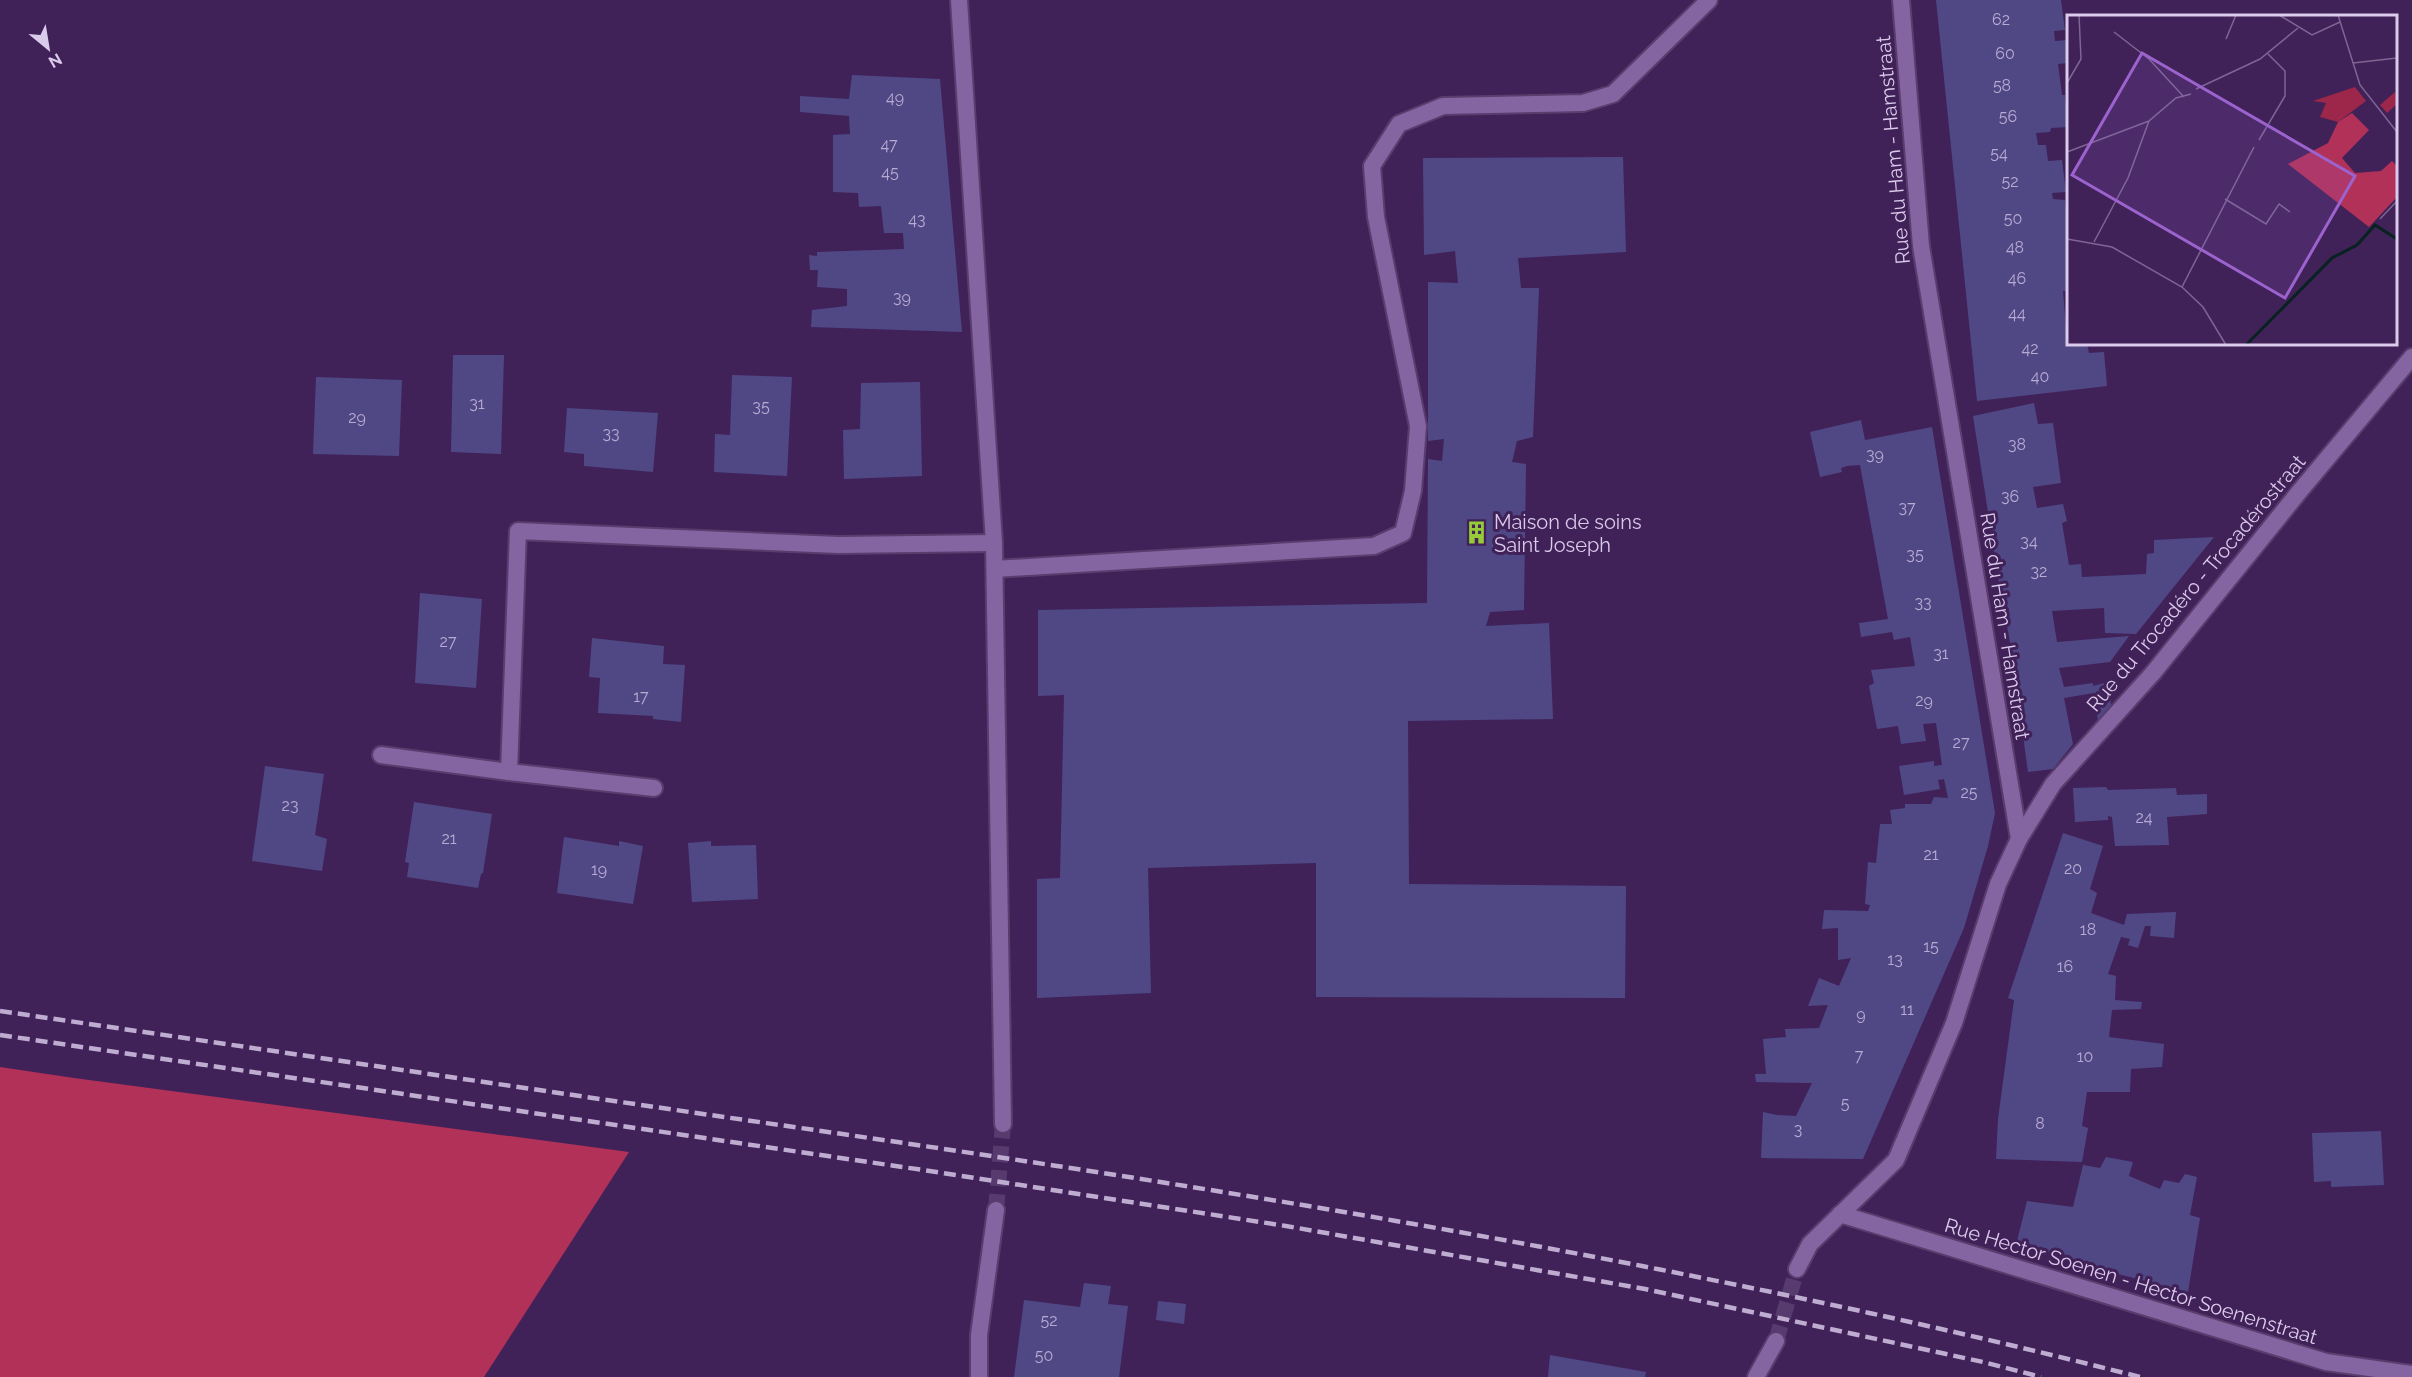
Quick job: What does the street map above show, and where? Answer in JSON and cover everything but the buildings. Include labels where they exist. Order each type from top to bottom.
[{"type":"street","points":[[959,0],[995,568],[1003,1124]]},
{"type":"street","points":[[995,568],[1374,546],[1403,533],[1413,491],[1418,426],[1376,217],[1372,166],[1399,124],[1443,106],[1583,103],[1612,94],[1709,0]]},
{"type":"street","name":"Rue du Ham - Hamstraat","points":[[1901,0],[1921,246],[2019,839]]},
{"type":"street","name":"Rue du Trocadéro - Trocadérostraat","points":[[2019,839],[2054,784],[2153,673],[2299,492],[2412,357]]},
{"type":"street","points":[[509,772],[518,531],[838,545],[994,543]]},
{"type":"street","points":[[381,755],[654,788]]},
{"type":"street","points":[[1797,1269],[1810,1244],[1896,1160],[1954,1023],[1998,884],[2019,839]]},
{"type":"street","points":[[979,1377],[979,1335],[996,1210]]},
{"type":"street","name":"Rue Hector Soenen - Hector Soenenstraat","points":[[1840,1214],[2326,1362],[2412,1374]]},
{"type":"street","points":[[1756,1377],[1776,1341]]},
{"type":"shaded area","points":[[0,1067],[629,1152],[484,1377],[0,1377]]},
{"type":"tunnel","points":[[996,1210],[1003,1124]]},
{"type":"tunnel","points":[[1776,1341],[1797,1269]]},
{"type":"railway","points":[[0,1011],[1081,1170],[1436,1228],[1613,1260],[1789,1296],[1965,1334],[2140,1377]]},
{"type":"railway","points":[[0,1035],[923,1170],[1286,1226],[1645,1289],[1983,1362],[2041,1377]]},
{"type":"place","name":"Maison de soins Saint Joseph","points":[[1476,533]]}]
